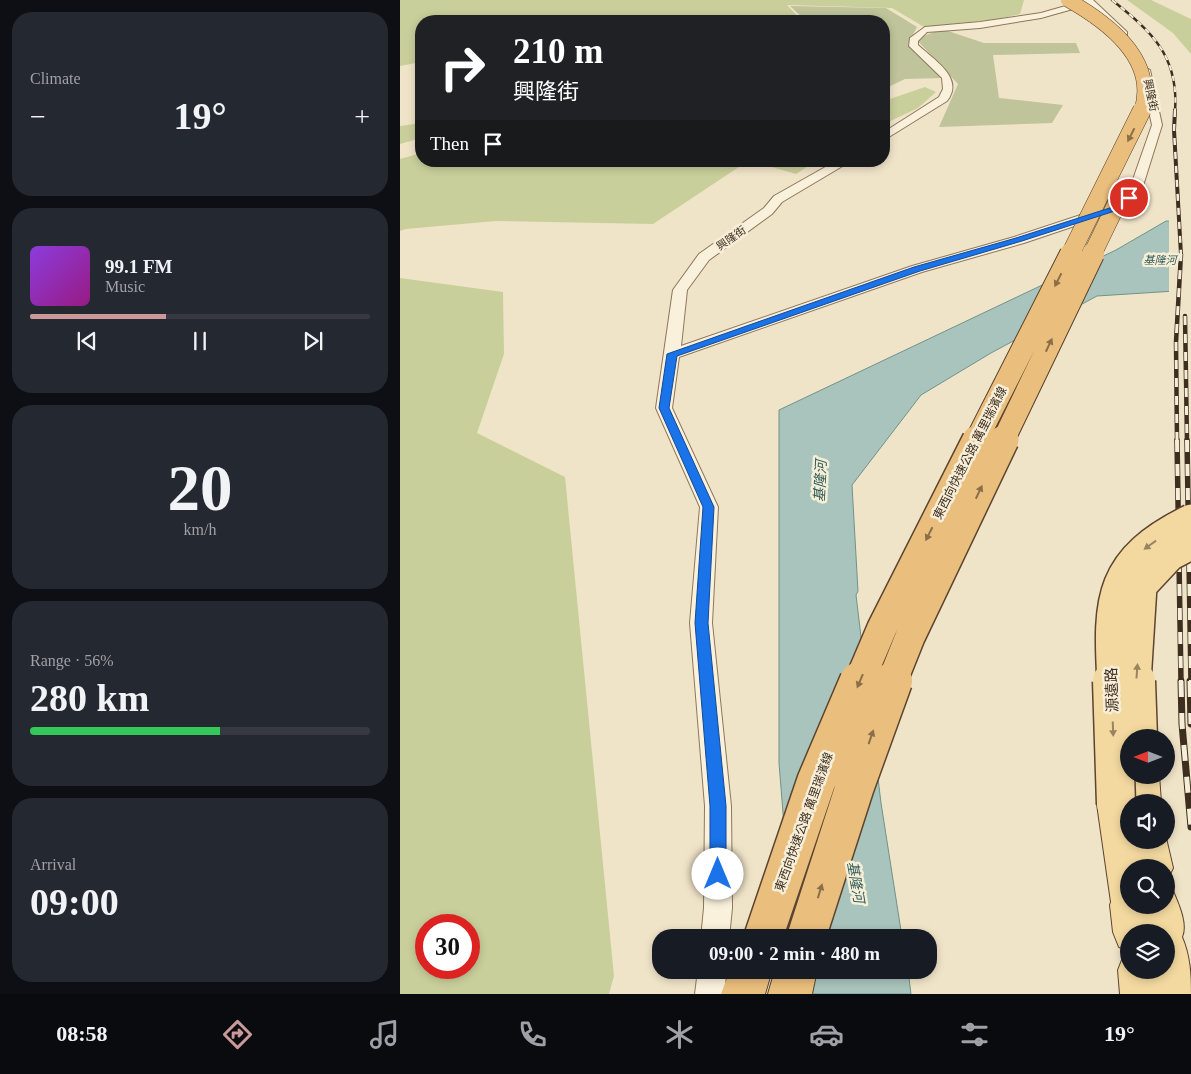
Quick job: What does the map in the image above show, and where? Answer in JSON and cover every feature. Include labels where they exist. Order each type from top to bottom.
[{"type":"highway","name":"東西向快速公路 萬里瑞濱線","points":[[765,929],[816,782],[882,628],[1139,118],[1146,97],[1142,73],[1134,56],[1113,30],[1079,0]]},
{"type":"highway","name":"東西向快速公路 萬里瑞濱線","points":[[809,929],[854,786],[883,704],[910,636],[1153,127],[1161,99],[1160,78],[1150,58],[1125,29],[1079,0]]},
{"type":"highway","points":[[743,994],[748,979]]},
{"type":"highway","points":[[790,994],[794,979]]},
{"type":"main road","name":"源遠路","points":[[1128,794],[1110,654],[1114,600],[1124,569],[1140,552],[1178,524],[1191,519]]},
{"type":"main road","name":"源遠路","points":[[1137,729],[1135,696],[1142,586],[1170,556],[1191,545]]},
{"type":"main road","points":[[1140,979],[1142,994]]},
{"type":"main road","points":[[1171,979],[1174,994]]},
{"type":"street","points":[[890,133],[943,99],[948,93],[947,80],[914,46],[913,40],[925,30],[980,25],[1041,15],[1079,0]]},
{"type":"street","name":"興隆街","points":[[672,354],[917,269],[1019,240],[1121,206],[1136,189],[1157,125],[1148,77],[1136,49],[1125,35],[1079,0]]},
{"type":"street","name":"興隆街","points":[[717,929],[718,806],[701,623],[709,507],[664,408],[680,290],[704,257],[768,211],[778,199],[834,167]]},
{"type":"street","points":[[710,994],[711,979]]},
{"type":"green space","points":[[400,0],[1024,0],[1020,14],[998,19],[924,27],[892,8],[787,5],[796,15],[415,15],[415,63],[400,66]]},
{"type":"green space","points":[[1127,0],[1151,0],[1191,19],[1191,54],[1173,33]]},
{"type":"green space","points":[[790,6],[886,8],[917,27],[908,44],[943,78],[905,79],[890,86],[890,15],[800,15]]},
{"type":"green space","points":[[942,29],[984,43],[1076,43],[1080,53],[993,55],[999,98],[1063,105],[1052,123],[939,127],[958,84],[916,39]]},
{"type":"green space","points":[[925,87],[936,92],[918,108],[890,121],[890,99]]},
{"type":"green space","points":[[415,124],[415,140],[400,144],[400,126]]},
{"type":"green space","points":[[415,155],[415,167],[739,167],[653,224],[496,221],[400,231],[400,159]]},
{"type":"green space","points":[[772,167],[807,167],[796,174]]},
{"type":"green space","points":[[400,278],[503,292],[504,354],[477,433],[565,477],[614,976],[609,994],[400,994]]},
{"type":"water","name":"基隆河","points":[[1166,221],[1191,222],[1191,290],[1097,296],[991,353],[921,395],[852,485],[858,591],[856,595],[881,803],[901,929],[792,929],[779,763],[779,410],[1116,250]]},
{"type":"water","points":[[797,979],[909,979],[911,994],[798,994]]},
{"type":"pier","points":[[1169,219],[1191,219],[1191,292],[1169,293]]},
{"type":"railway","points":[[1112,0],[1139,23],[1160,47],[1172,75],[1175,92],[1175,110]]},
{"type":"railway","points":[[1175,110],[1174,130],[1181,254]]},
{"type":"railway","points":[[1177,441],[1176,342],[1181,254]]},
{"type":"railway","points":[[1185,316],[1187,441]]},
{"type":"railway","points":[[1177,440],[1181,682]]},
{"type":"railway","points":[[1187,440],[1191,682]]},
{"type":"railway","points":[[1181,681],[1182,724],[1191,827]]},
{"type":"railway","points":[[1190,681],[1191,724]]},
{"type":"route","points":[[718,874],[718,806],[701,623],[709,507],[664,408],[672,354],[917,269],[1019,240],[1121,206],[1129,198]]}]
